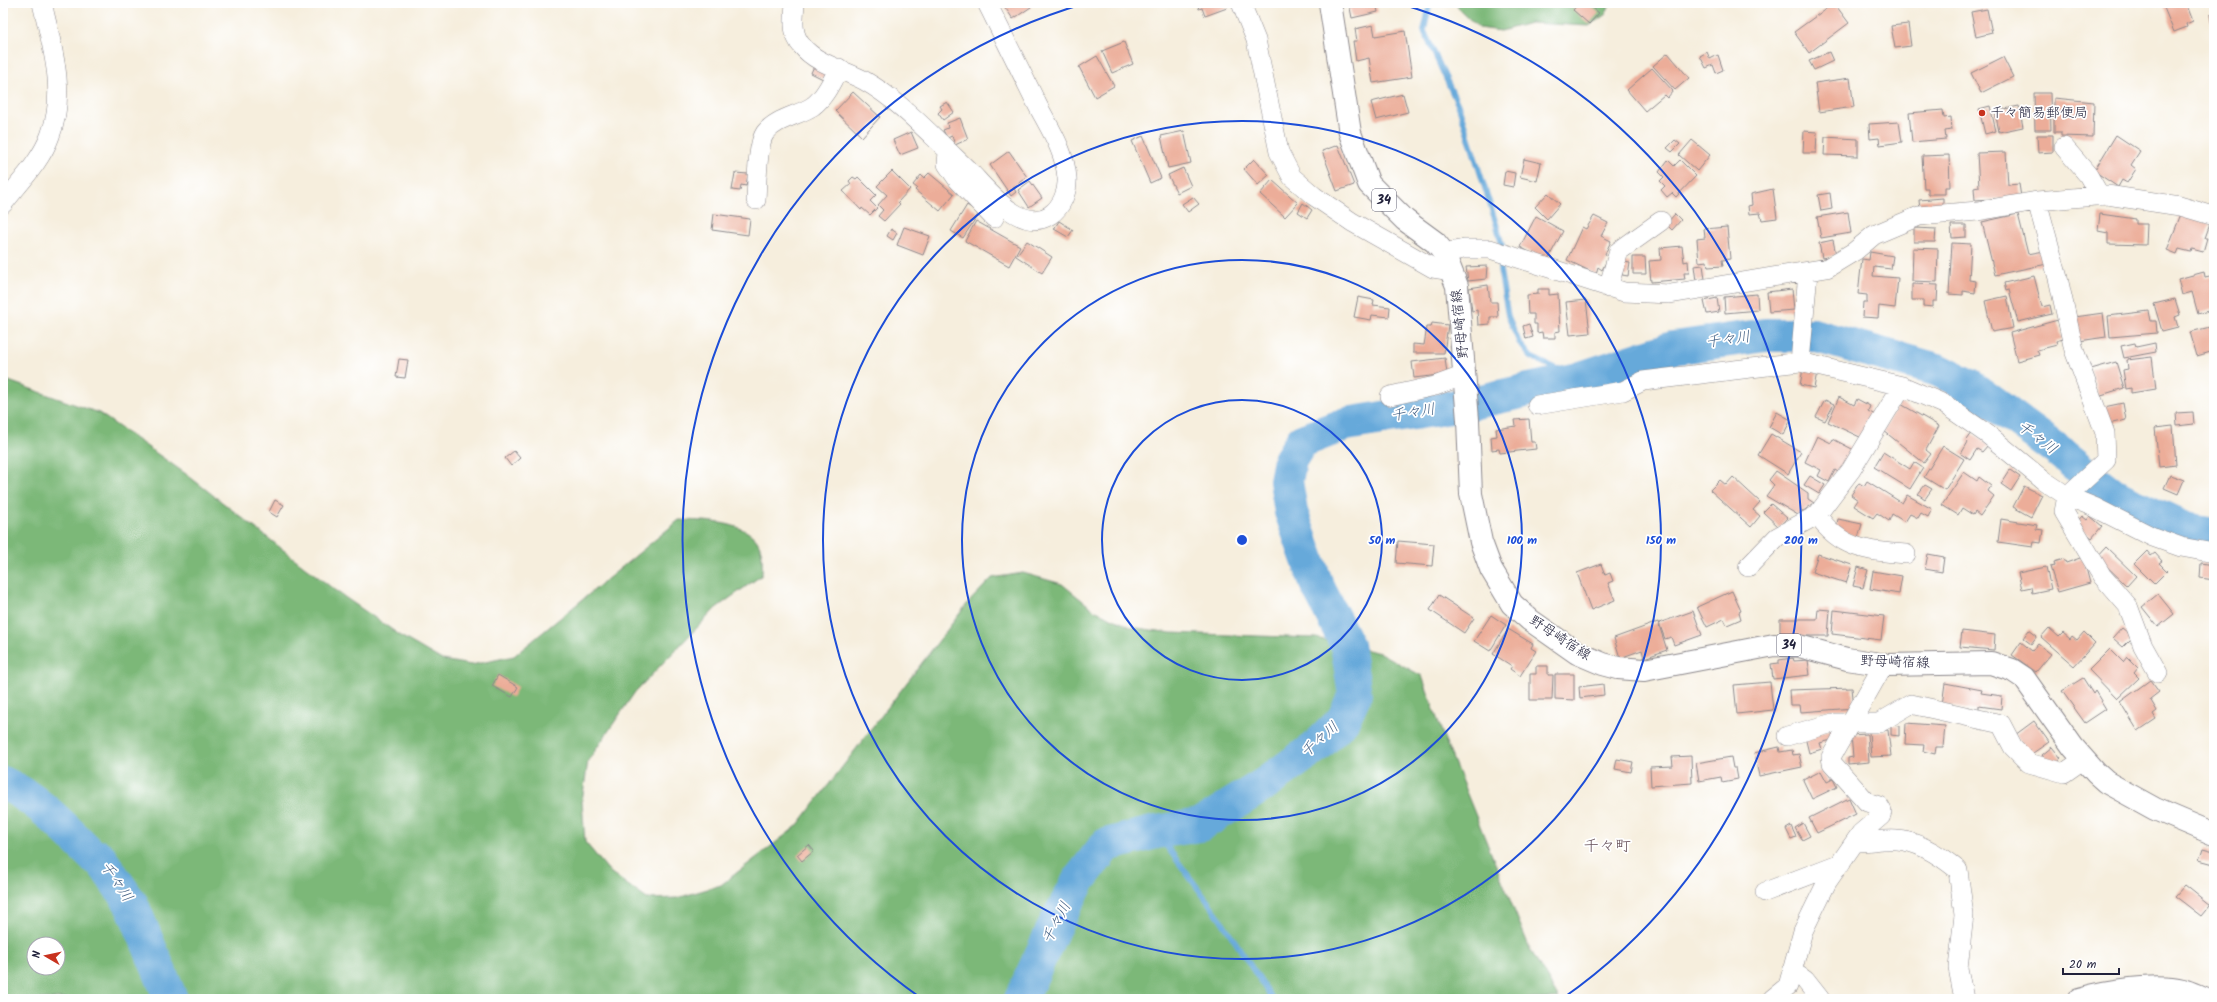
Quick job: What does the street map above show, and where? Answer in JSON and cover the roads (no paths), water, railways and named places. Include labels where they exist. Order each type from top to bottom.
[{"type":"main road","name":"34","points":[[1330,3],[1350,133],[1369,184],[1405,220],[1435,242],[1448,262]]},
{"type":"main road","name":"野母崎宿線","points":[[1448,262],[1457,286],[1468,418],[1471,494],[1480,542],[1491,569],[1512,604],[1530,620],[1577,653],[1603,664],[1618,668],[1644,670],[1766,646],[1799,646],[1846,659],[1884,664],[1991,663],[2012,670],[2024,678],[2096,774],[2120,792],[2214,834]]},
{"type":"main road","points":[[2079,999],[2091,995],[2161,988],[2182,990],[2206,999]]},
{"type":"street","points":[[3,204],[36,160],[50,136],[57,105],[58,75],[42,3]]},
{"type":"street","points":[[796,3],[794,24],[797,40],[812,56],[839,68],[889,96],[948,150],[994,199],[1020,216],[1032,219],[1051,214],[1067,191],[1066,171],[1058,143],[987,3]]},
{"type":"street","points":[[1241,3],[1256,40],[1279,152],[1292,177],[1314,196],[1352,222],[1433,268],[1448,262],[1464,249],[1490,249],[1608,288],[1624,292],[1670,294],[1808,273],[1827,268],[1855,251],[1874,235],[1919,216],[1978,211],[2036,201],[2107,195],[2180,206],[2214,216]]},
{"type":"street","points":[[756,200],[758,158],[764,134],[775,124],[813,105],[825,93],[839,68]]},
{"type":"street","points":[[2064,147],[2088,175],[2100,196]]},
{"type":"street","points":[[948,150],[947,164],[958,180],[994,218]]},
{"type":"street","points":[[2036,201],[2058,278],[2074,350],[2105,433],[2106,460],[2067,496],[2064,512],[2066,518],[2102,576],[2128,606],[2143,646],[2158,673]]},
{"type":"street","points":[[1608,288],[1619,251],[1661,221]]},
{"type":"street","points":[[1801,358],[1808,273]]},
{"type":"street","points":[[1537,405],[1623,391],[1643,381],[1801,358],[1902,386],[1944,404],[1987,434],[2043,480],[2067,496],[2094,507],[2153,537],[2181,547],[2214,553]]},
{"type":"street","points":[[1390,396],[1434,386],[1465,376]]},
{"type":"street","points":[[1748,567],[1777,537],[1816,516],[1851,470],[1902,386]]},
{"type":"street","points":[[1816,516],[1827,530],[1846,543],[1869,551],[1906,554]]},
{"type":"street","points":[[1772,999],[1788,986],[1803,931],[1827,882],[1861,833],[1881,816],[1882,811],[1879,806],[1867,802],[1832,763],[1831,756],[1884,664]]},
{"type":"street","points":[[1787,736],[1833,723],[1879,723],[1911,704],[2001,724],[2013,747],[2029,763],[2056,772],[2064,773],[2084,759]]},
{"type":"street","points":[[1856,842],[1897,840],[1911,843],[1945,859],[1958,870],[1964,915],[1958,968],[1964,999]]},
{"type":"street","points":[[1765,892],[1840,864]]},
{"type":"street","points":[[1792,971],[1805,980],[1820,999]]},
{"type":"waterway","points":[[1430,3],[1424,31],[1459,107],[1496,223],[1502,245],[1500,270],[1508,316],[1519,342],[1531,357],[1578,379]]},
{"type":"waterway","name":"千々川","points":[[1021,999],[1054,927],[1079,880],[1106,845],[1156,832],[1200,825],[1265,784],[1317,746],[1343,720],[1355,694],[1347,645],[1317,585],[1291,512],[1286,481],[1290,460],[1302,441],[1346,424],[1463,405],[1578,379],[1673,348],[1766,335],[1813,335],[1938,370],[1970,386],[2056,449],[2113,495],[2191,531],[2214,535]]},
{"type":"waterway","name":"千々川","points":[[3,783],[40,806],[94,857],[99,857],[132,905],[171,999]]},
{"type":"waterway","points":[[1156,832],[1220,918],[1272,999]]},
{"type":"place","name":"千々簡易郵便局","points":[[1982,113]]},
{"type":"district","name":"千々町","points":[[1607,846]]}]
